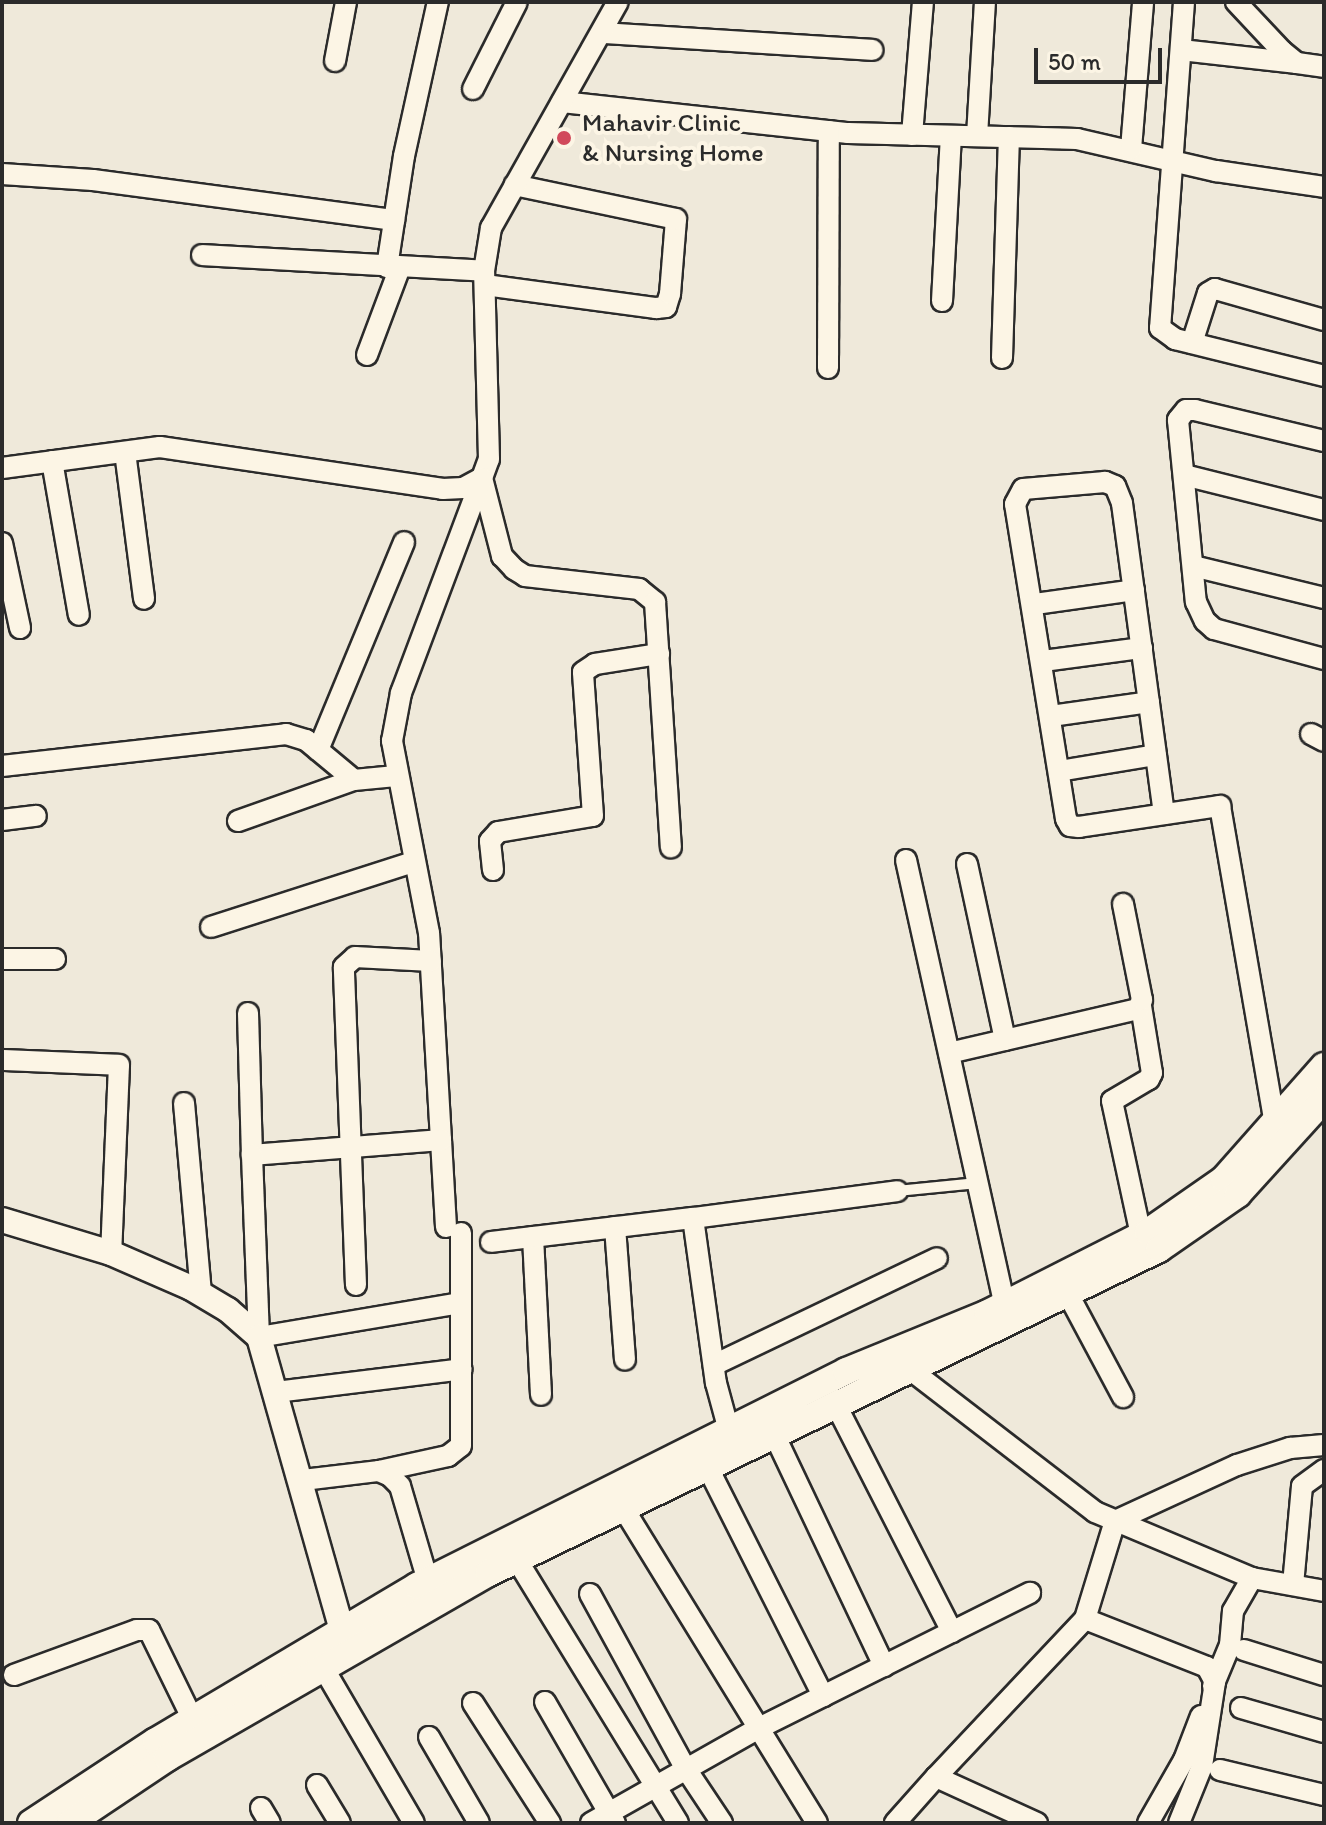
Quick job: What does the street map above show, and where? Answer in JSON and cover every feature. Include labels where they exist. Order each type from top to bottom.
[{"type":"main road","points":[[70,1823],[167,1758],[324,1669],[345,1643],[428,1581],[846,1371],[1005,1305],[1141,1235],[1224,1179],[1275,1126],[1324,1066]]},
{"type":"main road","points":[[31,1823],[193,1720],[345,1643],[622,1506],[912,1371],[1068,1294],[1106,1279],[1202,1223],[1238,1194],[1324,1099]]},
{"type":"street","points":[[335,61],[346,2]]},
{"type":"street","points":[[367,355],[393,267],[394,220],[438,2]]},
{"type":"street","points":[[473,89],[517,2]]},
{"type":"street","points":[[303,1480],[379,1471],[456,1453],[461,1446],[461,1303],[441,1140],[431,961],[392,741],[401,693],[482,478],[490,446],[485,278],[491,228],[618,2]]},
{"type":"street","points":[[912,135],[923,2]]},
{"type":"street","points":[[977,136],[985,2]]},
{"type":"street","points":[[1131,149],[1143,2]]},
{"type":"street","points":[[1184,2],[1158,311],[1160,328],[1192,343],[1324,376]]},
{"type":"street","points":[[1236,2],[1297,63]]},
{"type":"street","points":[[603,33],[872,50]]},
{"type":"street","points":[[1181,50],[1324,67]]},
{"type":"street","points":[[562,102],[829,131],[1077,139],[1172,158],[1216,171],[1324,187]]},
{"type":"street","points":[[828,368],[829,131]]},
{"type":"street","points":[[942,301],[951,136]]},
{"type":"street","points":[[1002,358],[1009,137]]},
{"type":"street","points":[[2,174],[93,180],[394,220]]},
{"type":"street","points":[[202,255],[393,267],[485,278],[656,308],[666,307],[670,294],[676,219],[515,185]]},
{"type":"street","points":[[1192,343],[1208,293],[1215,289],[1324,320]]},
{"type":"street","points":[[1324,441],[1186,410],[1178,420],[1196,602],[1214,629],[1324,659]]},
{"type":"street","points":[[2,468],[160,447],[443,489],[463,488],[482,478]]},
{"type":"street","points":[[125,452],[144,599]]},
{"type":"street","points":[[52,461],[79,615]]},
{"type":"street","points":[[1184,475],[1324,510]]},
{"type":"street","points":[[482,478],[502,556],[514,569],[525,576],[639,589],[655,602],[671,847]]},
{"type":"street","points":[[1164,814],[1134,590],[1115,486],[1105,482],[1023,489],[1015,504],[1035,604],[1070,826],[1164,814],[1220,806],[1275,1126]]},
{"type":"street","points":[[318,750],[404,542]]},
{"type":"street","points":[[2,543],[20,628]]},
{"type":"street","points":[[1193,566],[1324,598]]},
{"type":"street","points":[[1035,604],[1134,590]]},
{"type":"street","points":[[1043,661],[1142,648]]},
{"type":"street","points":[[493,870],[490,841],[498,832],[593,816],[583,672],[595,664],[659,654]]},
{"type":"street","points":[[1051,716],[1149,702]]},
{"type":"street","points":[[2,766],[286,734],[318,750],[354,780]]},
{"type":"street","points":[[1059,771],[1156,755]]},
{"type":"street","points":[[238,821],[354,780],[396,776]]},
{"type":"street","points":[[2,820],[36,816]]},
{"type":"street","points":[[906,860],[1005,1305]]},
{"type":"street","points":[[211,927],[414,862]]},
{"type":"street","points":[[967,864],[1005,1040]]},
{"type":"street","points":[[1123,904],[1152,1073],[1149,1079],[1116,1097],[1112,1107],[1141,1235]]},
{"type":"street","points":[[356,1285],[345,962],[355,957],[431,961]]},
{"type":"street","points":[[2,959],[55,959]]},
{"type":"street","points":[[949,1053],[1134,1012],[1141,1006]]},
{"type":"street","points":[[248,1013],[259,1337],[303,1480],[345,1643]]},
{"type":"street","points":[[2,1060],[119,1065],[111,1253]]},
{"type":"street","points":[[184,1103],[201,1294]]},
{"type":"street","points":[[252,1155],[441,1140]]},
{"type":"street","points":[[491,1242],[897,1191]]},
{"type":"street","points":[[693,1218],[714,1365],[729,1431]]},
{"type":"street","points":[[2,1220],[111,1253],[201,1294],[259,1337],[461,1303]]},
{"type":"street","points":[[615,1227],[625,1360]]},
{"type":"street","points":[[533,1237],[541,1395]]},
{"type":"street","points":[[714,1365],[937,1258]]},
{"type":"street","points":[[1068,1294],[1123,1397]]},
{"type":"street","points":[[276,1392],[462,1369]]},
{"type":"street","points":[[912,1371],[1095,1512],[1252,1578],[1324,1591]]},
{"type":"street","points":[[836,1405],[952,1632]]},
{"type":"street","points":[[774,1434],[884,1666]]},
{"type":"street","points":[[895,1823],[1085,1619],[1115,1521],[1237,1465],[1290,1448],[1324,1445]]},
{"type":"street","points":[[707,1466],[823,1696]]},
{"type":"street","points":[[1293,1585],[1302,1486],[1324,1470]]},
{"type":"street","points":[[379,1471],[400,1486],[428,1581]]},
{"type":"street","points":[[622,1506],[817,1823]]},
{"type":"street","points":[[517,1560],[653,1788],[678,1823]]},
{"type":"street","points":[[1148,1823],[1184,1760],[1230,1645],[1233,1611],[1252,1578]]},
{"type":"street","points":[[545,1702],[606,1819],[653,1788],[759,1728],[1030,1593]]},
{"type":"street","points":[[590,1594],[686,1769],[722,1823]]},
{"type":"street","points":[[1085,1619],[1207,1667],[1215,1682],[1202,1766],[1179,1823]]},
{"type":"street","points":[[14,1675],[137,1630],[149,1630],[193,1720]]},
{"type":"street","points":[[1244,1650],[1324,1675]]},
{"type":"street","points":[[324,1669],[414,1823]]},
{"type":"street","points":[[473,1703],[550,1823]]},
{"type":"street","points":[[1241,1708],[1324,1732]]},
{"type":"street","points":[[429,1737],[479,1823]]},
{"type":"street","points":[[1220,1770],[1324,1795]]},
{"type":"street","points":[[936,1777],[1037,1823]]},
{"type":"street","points":[[317,1785],[340,1823]]},
{"type":"lane","points":[[897,1191],[978,1183]]},
{"type":"place","name":"Mahavir Clinic & Nursing Home","points":[[564,138]]}]
